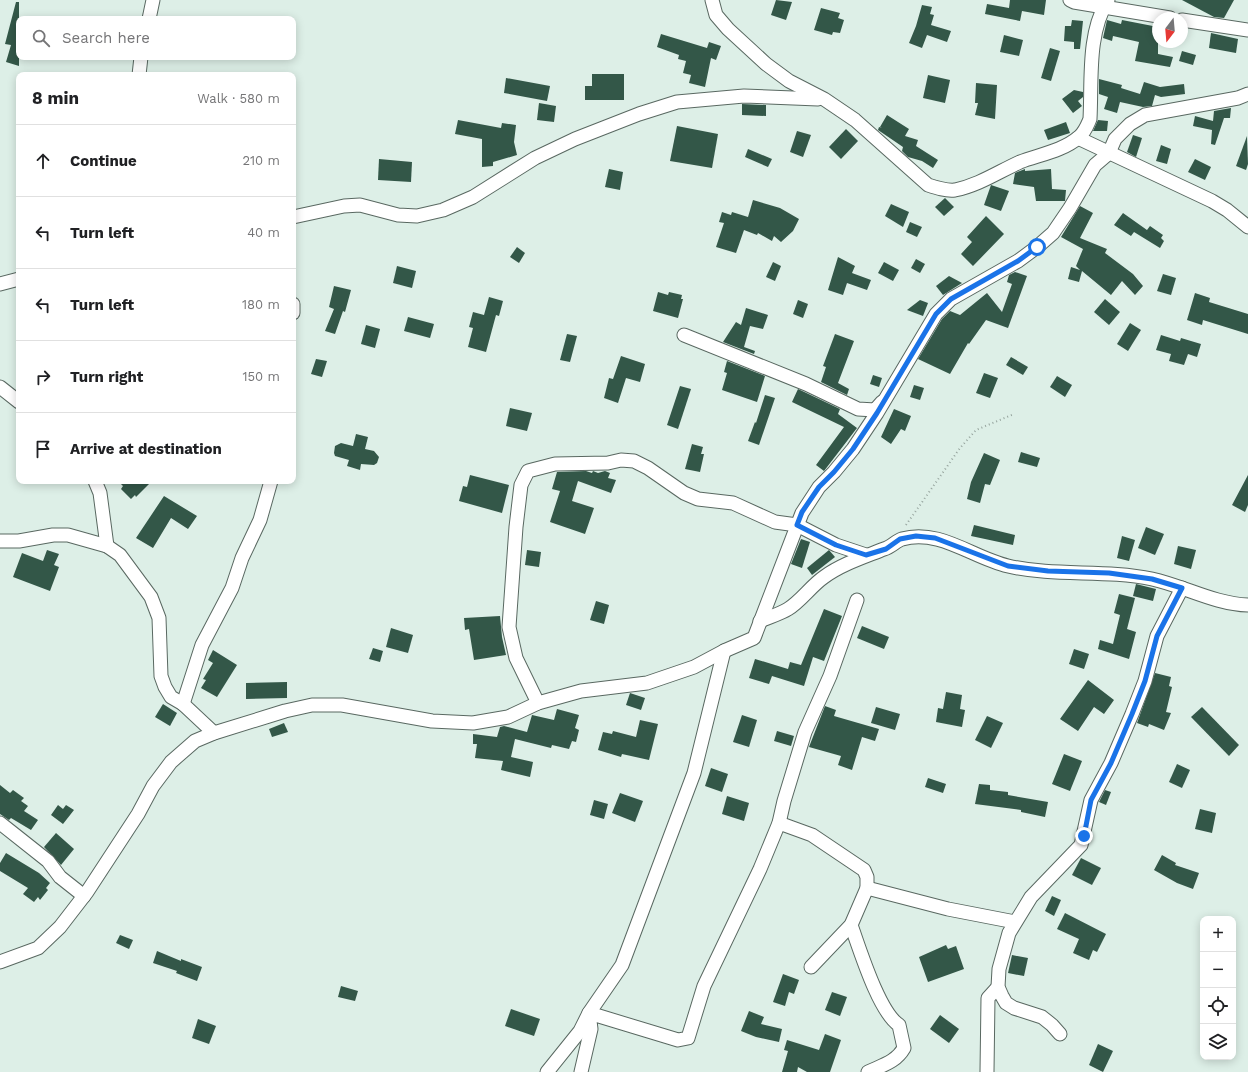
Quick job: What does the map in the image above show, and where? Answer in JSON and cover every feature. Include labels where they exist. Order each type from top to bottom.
[{"type":"street","points":[[149,16],[153,0]]},
{"type":"street","points":[[712,0],[716,15],[728,29],[766,64],[789,81],[824,99],[856,120],[928,185],[942,190],[954,190],[977,184],[1019,163],[1052,151],[1078,138],[1085,130],[1090,119],[1094,40],[1106,3]]},
{"type":"street","points":[[1070,0],[1106,3],[1152,14]]},
{"type":"street","points":[[1188,21],[1248,30]]},
{"type":"street","points":[[138,72],[140,60]]},
{"type":"street","points":[[0,962],[38,948],[60,927],[84,896],[138,814],[153,786],[171,762],[196,741],[214,733],[285,711],[312,706],[342,705],[432,721],[473,723],[508,716],[538,703],[581,691],[646,683],[694,667],[724,651],[754,638],[802,512],[819,487],[853,449],[886,398],[936,314],[951,299],[961,292],[1018,261],[1053,233],[1095,165],[1109,153],[1115,139],[1130,124],[1145,115],[1243,96],[1248,87]]},
{"type":"street","points":[[296,216],[344,206],[360,206],[398,215],[417,216],[443,210],[473,198],[535,158],[575,139],[639,114],[677,102],[744,96],[824,99]]},
{"type":"street","points":[[1078,138],[1212,201],[1227,210],[1248,227]]},
{"type":"street","points":[[0,284],[16,280]]},
{"type":"street","points":[[684,335],[806,384],[858,409],[875,410],[886,398]]},
{"type":"street","points":[[0,387],[16,400]]},
{"type":"street","points":[[538,703],[516,658],[510,627],[516,527],[521,484],[528,472],[555,464],[596,464],[621,460],[634,461],[648,468],[684,493],[698,499],[733,503],[775,522],[797,525],[836,545],[866,555]]},
{"type":"street","points":[[96,484],[100,492],[107,546]]},
{"type":"street","points":[[183,704],[202,644],[232,588],[242,558],[260,520],[270,484]]},
{"type":"street","points":[[0,541],[19,541],[53,535],[68,535],[107,546],[120,555],[151,597],[159,618],[161,676],[171,697],[183,704],[214,733]]},
{"type":"street","points":[[760,621],[788,609],[824,577],[866,555],[886,549],[900,539],[916,536],[935,538],[1008,566],[1048,571],[1109,573],[1152,579],[1217,600],[1248,605]]},
{"type":"street","points":[[1060,1034],[1052,1024],[1042,1017],[1014,1008],[1006,1002],[998,986],[999,969],[1009,933],[1031,897],[1081,845],[1091,800],[1111,763],[1132,714],[1145,681],[1157,636],[1182,588]]},
{"type":"street","points":[[589,1013],[678,1040],[688,1038],[704,986],[760,869],[780,823],[784,801],[805,732],[830,676],[857,600]]},
{"type":"street","points":[[547,1072],[580,1031],[589,1013],[622,965],[694,773],[724,651]]},
{"type":"street","points":[[0,823],[48,861],[60,877],[84,896]]},
{"type":"street","points":[[780,823],[812,835],[864,870],[867,877],[867,888],[851,925],[811,967]]},
{"type":"street","points":[[867,888],[948,909],[1015,922]]},
{"type":"street","points":[[851,925],[875,989],[892,1020],[899,1025],[904,1048],[900,1056],[893,1061],[868,1072]]},
{"type":"street","points":[[987,1072],[988,998],[998,986]]},
{"type":"street","points":[[581,1072],[591,1029],[589,1013]]},
{"type":"path","points":[[900,539],[908,520],[926,498],[960,448],[976,430],[1014,414]]},
{"type":"building","points":[[776,0],[792,2],[786,20],[771,15]]},
{"type":"building","points":[[1010,0],[1046,0],[1044,15],[1022,11],[1020,21],[985,14],[987,4],[1009,8]]},
{"type":"building","points":[[1182,0],[1234,0],[1224,18],[1214,17]]},
{"type":"building","points":[[16,2],[19,2],[19,16],[16,16],[16,60],[19,60],[19,66],[6,62],[11,45],[5,44]]},
{"type":"building","points":[[922,5],[932,7],[930,14],[934,15],[931,25],[951,31],[947,42],[927,35],[922,48],[909,43]]},
{"type":"building","points":[[821,8],[840,13],[838,18],[844,20],[840,33],[833,32],[832,35],[814,30]]},
{"type":"building","points":[[1072,20],[1083,21],[1080,49],[1074,49],[1074,42],[1064,41],[1065,26],[1071,26]]},
{"type":"building","points":[[1107,20],[1121,24],[1122,20],[1152,26],[1152,48],[1158,48],[1158,54],[1173,57],[1170,67],[1135,61],[1139,42],[1113,36],[1112,41],[1103,38]]},
{"type":"building","points":[[1211,33],[1238,39],[1236,53],[1209,48]]},
{"type":"building","points":[[661,34],[707,48],[709,42],[721,46],[716,60],[711,58],[705,87],[689,83],[691,75],[683,73],[686,61],[678,59],[679,55],[657,47]]},
{"type":"building","points":[[1004,35],[1023,40],[1019,56],[1000,52]]},
{"type":"building","points":[[1050,48],[1060,51],[1051,81],[1041,78]]},
{"type":"building","points":[[1182,51],[1196,55],[1193,65],[1179,61]]},
{"type":"building","points":[[592,74],[624,74],[624,100],[585,100],[585,86],[592,86]]},
{"type":"building","points":[[928,75],[950,80],[945,103],[923,98]]},
{"type":"building","points":[[506,78],[550,86],[547,101],[504,93]]},
{"type":"building","points":[[1099,79],[1122,85],[1121,88],[1140,94],[1144,82],[1160,87],[1184,84],[1185,94],[1161,97],[1155,95],[1152,106],[1143,107],[1120,102],[1117,113],[1104,109],[1108,97],[1099,94]]},
{"type":"building","points":[[976,83],[997,85],[995,119],[975,115],[978,103],[975,103]]},
{"type":"building","points":[[1074,90],[1083,92],[1083,97],[1078,101],[1082,106],[1073,113],[1062,99]]},
{"type":"building","points":[[539,103],[556,106],[554,122],[537,120]]},
{"type":"building","points":[[742,104],[766,105],[766,116],[742,115]]},
{"type":"building","points":[[1231,108],[1230,118],[1224,118],[1215,145],[1211,144],[1212,130],[1193,126],[1195,116],[1213,121],[1214,111]]},
{"type":"building","points":[[887,115],[909,129],[905,136],[918,140],[916,146],[938,160],[933,168],[922,161],[908,157],[902,151],[903,147],[878,130],[879,127],[882,128],[880,127]]},
{"type":"building","points":[[458,120],[501,128],[502,123],[516,125],[514,142],[517,155],[493,162],[493,166],[482,167],[482,139],[455,134]]},
{"type":"building","points":[[1098,120],[1108,121],[1107,131],[1093,131]]},
{"type":"building","points":[[1066,122],[1070,133],[1048,140],[1044,130]]},
{"type":"building","points":[[677,126],[718,134],[712,168],[670,161]]},
{"type":"building","points":[[846,129],[858,141],[841,159],[829,147]]},
{"type":"building","points":[[797,131],[811,135],[803,157],[790,152]]},
{"type":"building","points":[[1133,135],[1142,138],[1136,157],[1127,152]]},
{"type":"building","points":[[1247,136],[1248,164],[1246,170],[1236,166]]},
{"type":"building","points":[[1161,145],[1171,149],[1167,164],[1156,161]]},
{"type":"building","points":[[748,149],[772,159],[768,167],[745,157]]},
{"type":"building","points":[[379,159],[412,162],[411,182],[378,180]]},
{"type":"building","points":[[1195,159],[1211,167],[1205,180],[1188,172]]},
{"type":"building","points":[[609,169],[623,172],[620,190],[605,187]]},
{"type":"building","points":[[1025,169],[1025,171],[1051,169],[1052,189],[1066,190],[1065,201],[1036,201],[1034,187],[1013,184],[1015,173]]},
{"type":"building","points":[[991,185],[1009,191],[1001,211],[984,205]]},
{"type":"building","points":[[945,198],[954,207],[944,216],[935,207]]},
{"type":"building","points":[[753,200],[780,208],[799,219],[793,231],[781,242],[774,236],[772,241],[758,233],[757,235],[744,230],[736,253],[716,247],[724,223],[719,222],[722,212],[731,215],[732,212],[748,217]]},
{"type":"building","points":[[891,204],[909,212],[903,227],[885,216]]},
{"type":"building","points":[[1080,206],[1093,213],[1080,238],[1107,249],[1105,253],[1133,274],[1143,286],[1135,295],[1122,281],[1111,295],[1082,271],[1079,282],[1068,279],[1071,267],[1080,270],[1076,266],[1083,249],[1061,237]]},
{"type":"building","points":[[1123,213],[1147,230],[1150,226],[1163,235],[1161,238],[1164,241],[1160,248],[1134,232],[1131,236],[1114,225]]},
{"type":"building","points":[[986,216],[1004,234],[973,266],[961,254],[972,242],[967,237]]},
{"type":"building","points":[[910,222],[922,227],[917,237],[906,232]]},
{"type":"building","points":[[517,247],[525,253],[519,263],[510,257]]},
{"type":"building","points":[[838,257],[855,266],[852,273],[871,280],[867,290],[847,283],[843,295],[828,290]]},
{"type":"building","points":[[916,259],[925,264],[920,273],[911,268]]},
{"type":"building","points":[[773,262],[781,266],[775,281],[766,277]]},
{"type":"building","points":[[884,262],[899,270],[893,281],[878,273]]},
{"type":"building","points":[[397,266],[416,271],[412,288],[393,283]]},
{"type":"building","points":[[1015,272],[1027,276],[1008,328],[986,320],[969,344],[968,343],[950,374],[918,359],[942,319],[950,311],[960,315],[987,293],[1002,312],[1012,284],[1007,282],[1009,275]]},
{"type":"building","points":[[1163,274],[1176,278],[1171,295],[1157,291]]},
{"type":"building","points":[[949,276],[962,283],[943,295],[936,286]]},
{"type":"building","points":[[334,286],[351,290],[345,312],[343,311],[335,334],[325,331],[334,309],[329,307]]},
{"type":"building","points":[[658,292],[668,295],[669,292],[682,295],[681,299],[683,299],[678,318],[653,311]]},
{"type":"building","points":[[1195,293],[1210,298],[1209,302],[1248,314],[1248,334],[1203,320],[1202,325],[1187,320]]},
{"type":"building","points":[[489,297],[503,301],[499,316],[496,315],[486,352],[468,347],[473,328],[469,327],[473,312],[484,315]]},
{"type":"building","points":[[1105,299],[1120,312],[1109,325],[1094,312]]},
{"type":"building","points":[[798,300],[808,304],[803,318],[793,314]]},
{"type":"building","points":[[920,300],[928,303],[923,316],[907,310]]},
{"type":"building","points":[[746,308],[768,315],[763,329],[750,326],[744,347],[755,351],[754,354],[723,342],[736,322],[741,325]]},
{"type":"building","points":[[408,317],[434,324],[430,338],[404,331]]},
{"type":"building","points":[[1130,323],[1141,330],[1128,351],[1117,344]]},
{"type":"building","points":[[366,325],[380,329],[375,348],[361,344]]},
{"type":"building","points":[[567,334],[577,336],[570,362],[560,360]]},
{"type":"building","points":[[835,334],[854,341],[838,383],[849,389],[847,395],[821,382],[826,367],[823,366]]},
{"type":"building","points":[[1161,335],[1180,341],[1181,338],[1201,344],[1197,357],[1188,354],[1184,365],[1169,361],[1171,354],[1156,350]]},
{"type":"building","points":[[621,356],[645,364],[640,382],[626,378],[618,403],[604,398],[609,378],[613,379]]},
{"type":"building","points":[[1011,357],[1028,367],[1023,375],[1006,365]]},
{"type":"building","points":[[316,359],[327,361],[322,377],[311,374]]},
{"type":"building","points":[[727,361],[765,376],[757,402],[722,390],[727,373],[724,372]]},
{"type":"building","points":[[984,373],[998,378],[990,398],[976,393]]},
{"type":"building","points":[[873,375],[882,378],[879,387],[870,384]]},
{"type":"building","points":[[1057,376],[1072,385],[1065,397],[1050,387]]},
{"type":"building","points":[[914,385],[924,388],[920,400],[910,397]]},
{"type":"building","points":[[680,386],[691,389],[678,429],[667,425]]},
{"type":"building","points":[[798,389],[840,409],[838,414],[857,428],[824,471],[816,465],[844,427],[792,402]]},
{"type":"building","points":[[765,395],[775,398],[759,445],[748,441],[755,422],[756,423]]},
{"type":"building","points":[[510,408],[532,413],[527,431],[506,426]]},
{"type":"building","points":[[894,409],[911,416],[905,431],[901,429],[891,444],[881,437]]},
{"type":"building","points":[[356,434],[368,437],[365,449],[374,451],[379,457],[377,463],[374,465],[361,464],[360,470],[347,466],[349,460],[335,456],[334,453],[335,446],[341,443],[353,446]]},
{"type":"building","points":[[692,444],[703,447],[701,454],[704,454],[700,472],[685,469]]},
{"type":"building","points":[[1021,452],[1040,458],[1037,467],[1018,462]]},
{"type":"building","points":[[984,453],[1000,460],[990,485],[985,484],[980,503],[967,499],[971,482]]},
{"type":"building","points":[[586,471],[598,473],[605,471],[610,473],[608,478],[616,480],[611,493],[578,481],[572,501],[594,508],[585,534],[550,522],[560,491],[552,489],[557,472]]},
{"type":"building","points":[[470,475],[509,485],[502,513],[459,501],[463,486],[467,487]]},
{"type":"building","points":[[1248,475],[1248,505],[1245,512],[1232,505]]},
{"type":"building","points":[[121,484],[149,484],[136,497],[135,495],[131,499],[121,489],[123,486]]},
{"type":"building","points":[[164,496],[197,516],[188,529],[171,518],[153,548],[136,538]]},
{"type":"building","points":[[974,525],[1015,535],[1013,545],[971,536]]},
{"type":"building","points":[[1146,527],[1164,534],[1155,555],[1138,548]]},
{"type":"building","points":[[1122,536],[1135,540],[1129,561],[1117,558]]},
{"type":"building","points":[[801,539],[810,542],[802,568],[791,564]]},
{"type":"building","points":[[1178,546],[1196,550],[1191,569],[1174,564]]},
{"type":"building","points":[[47,550],[59,554],[54,565],[59,567],[50,591],[13,577],[22,553],[43,561]]},
{"type":"building","points":[[527,550],[541,552],[539,567],[525,565]]},
{"type":"building","points":[[829,550],[835,557],[812,575],[807,568]]},
{"type":"building","points":[[1136,584],[1156,589],[1153,601],[1133,596]]},
{"type":"building","points":[[1119,594],[1135,598],[1127,629],[1136,632],[1129,659],[1098,649],[1100,640],[1113,644],[1120,615],[1114,613]]},
{"type":"building","points":[[596,601],[609,605],[604,624],[590,620]]},
{"type":"building","points":[[824,609],[842,616],[824,661],[813,657],[804,686],[772,676],[769,684],[749,678],[755,659],[788,669],[790,662],[801,665]]},
{"type":"building","points":[[500,616],[502,637],[506,655],[474,660],[469,629],[465,630],[464,618]]},
{"type":"building","points":[[862,626],[889,637],[884,649],[857,638]]},
{"type":"building","points":[[391,628],[413,635],[408,653],[386,647]]},
{"type":"building","points":[[373,648],[383,651],[380,662],[369,659]]},
{"type":"building","points":[[1074,649],[1089,654],[1084,669],[1069,664]]},
{"type":"building","points":[[213,650],[237,665],[217,697],[201,688],[206,680],[203,679],[213,663],[208,660]]},
{"type":"building","points":[[1155,673],[1171,677],[1169,686],[1172,687],[1166,712],[1171,713],[1164,730],[1149,724],[1148,727],[1137,723]]},
{"type":"building","points":[[1088,680],[1114,700],[1104,714],[1094,707],[1078,731],[1060,719]]},
{"type":"building","points":[[287,682],[287,698],[246,699],[246,683]]},
{"type":"building","points":[[946,692],[962,695],[960,709],[965,710],[962,727],[936,722],[938,708],[943,709]]},
{"type":"building","points":[[630,693],[645,698],[641,710],[626,705]]},
{"type":"building","points":[[163,704],[177,713],[170,726],[155,717]]},
{"type":"building","points":[[825,706],[836,710],[834,716],[879,729],[875,741],[862,737],[852,770],[838,765],[841,756],[809,747]]},
{"type":"building","points":[[876,707],[900,714],[895,730],[871,723]]},
{"type":"building","points":[[1202,707],[1239,745],[1229,756],[1191,717]]},
{"type":"building","points":[[557,709],[579,715],[575,728],[579,730],[576,742],[572,741],[569,749],[552,745],[551,748],[515,739],[511,757],[533,762],[530,777],[501,770],[503,761],[475,758],[477,744],[473,744],[473,734],[497,737],[500,727],[504,726],[527,732],[532,715],[554,720]]},
{"type":"building","points":[[742,715],[757,720],[749,747],[733,742]]},
{"type":"building","points":[[987,716],[1003,723],[991,748],[975,740]]},
{"type":"building","points":[[640,720],[658,724],[649,760],[622,754],[621,757],[598,750],[603,732],[612,734],[613,731],[636,737]]},
{"type":"building","points":[[284,723],[288,732],[272,737],[269,729]]},
{"type":"building","points":[[777,731],[794,736],[791,746],[774,741]]},
{"type":"building","points":[[1064,754],[1082,761],[1070,791],[1052,784]]},
{"type":"building","points":[[1177,764],[1190,770],[1182,788],[1169,782]]},
{"type":"building","points":[[711,768],[728,774],[722,792],[705,786]]},
{"type":"building","points":[[928,778],[946,784],[943,793],[925,787]]},
{"type":"building","points":[[979,784],[990,785],[990,790],[1008,792],[1008,795],[1048,802],[1045,817],[1021,812],[1021,810],[975,804]]},
{"type":"building","points":[[0,785],[10,793],[13,790],[24,798],[21,801],[28,806],[24,811],[38,820],[31,830],[11,818],[9,820],[0,814]]},
{"type":"building","points":[[1105,790],[1111,792],[1106,805],[1099,802]]},
{"type":"building","points":[[620,793],[643,801],[635,822],[612,813]]},
{"type":"building","points":[[727,796],[749,803],[744,821],[722,814]]},
{"type":"building","points":[[594,800],[608,804],[604,819],[590,815]]},
{"type":"building","points":[[58,805],[63,809],[66,805],[74,810],[63,824],[51,815]]},
{"type":"building","points":[[1200,809],[1216,813],[1212,833],[1195,829]]},
{"type":"building","points":[[56,833],[74,849],[61,865],[44,847]]},
{"type":"building","points":[[6,853],[39,873],[50,883],[46,888],[48,890],[40,900],[38,897],[34,902],[23,894],[28,888],[0,871],[0,863]]},
{"type":"building","points":[[1162,855],[1176,863],[1175,865],[1199,873],[1193,889],[1177,883],[1154,870]]},
{"type":"building","points":[[1081,858],[1101,868],[1092,885],[1072,875]]},
{"type":"building","points":[[1052,896],[1061,900],[1054,916],[1045,911]]},
{"type":"building","points":[[1065,913],[1106,934],[1097,952],[1093,950],[1089,960],[1073,953],[1079,939],[1057,929]]},
{"type":"building","points":[[120,935],[133,940],[129,949],[116,943]]},
{"type":"building","points":[[946,945],[948,949],[956,946],[964,969],[928,982],[919,957]]},
{"type":"building","points":[[157,951],[181,961],[181,959],[202,967],[197,981],[176,973],[177,971],[153,963]]},
{"type":"building","points":[[1012,955],[1028,958],[1024,976],[1008,973]]},
{"type":"building","points":[[783,974],[799,980],[794,994],[789,992],[785,1006],[773,1002]]},
{"type":"building","points":[[341,986],[358,991],[355,1001],[338,997]]},
{"type":"building","points":[[832,992],[847,997],[840,1016],[825,1010]]},
{"type":"building","points":[[511,1009],[540,1019],[534,1036],[505,1026]]},
{"type":"building","points":[[749,1011],[764,1017],[761,1024],[782,1029],[779,1042],[756,1037],[741,1031]]},
{"type":"building","points":[[940,1015],[959,1029],[949,1043],[930,1029]]},
{"type":"building","points":[[198,1019],[216,1026],[209,1044],[192,1038]]},
{"type":"building","points":[[825,1034],[841,1040],[830,1072],[807,1072],[798,1067],[797,1072],[782,1072],[788,1051],[784,1050],[787,1040],[819,1050]]},
{"type":"building","points":[[1098,1044],[1113,1051],[1103,1072],[1089,1065]]},
{"type":"route","points":[[1037,247],[1018,261],[951,299],[936,314],[877,413],[853,449],[819,487],[802,512],[797,525],[836,545],[866,555],[886,549],[900,539],[916,536],[935,538],[981,557],[1008,566],[1048,571],[1109,573],[1152,579],[1182,588],[1157,636],[1145,681],[1132,714],[1111,763],[1096,788],[1091,800],[1088,808],[1084,836]]}]
